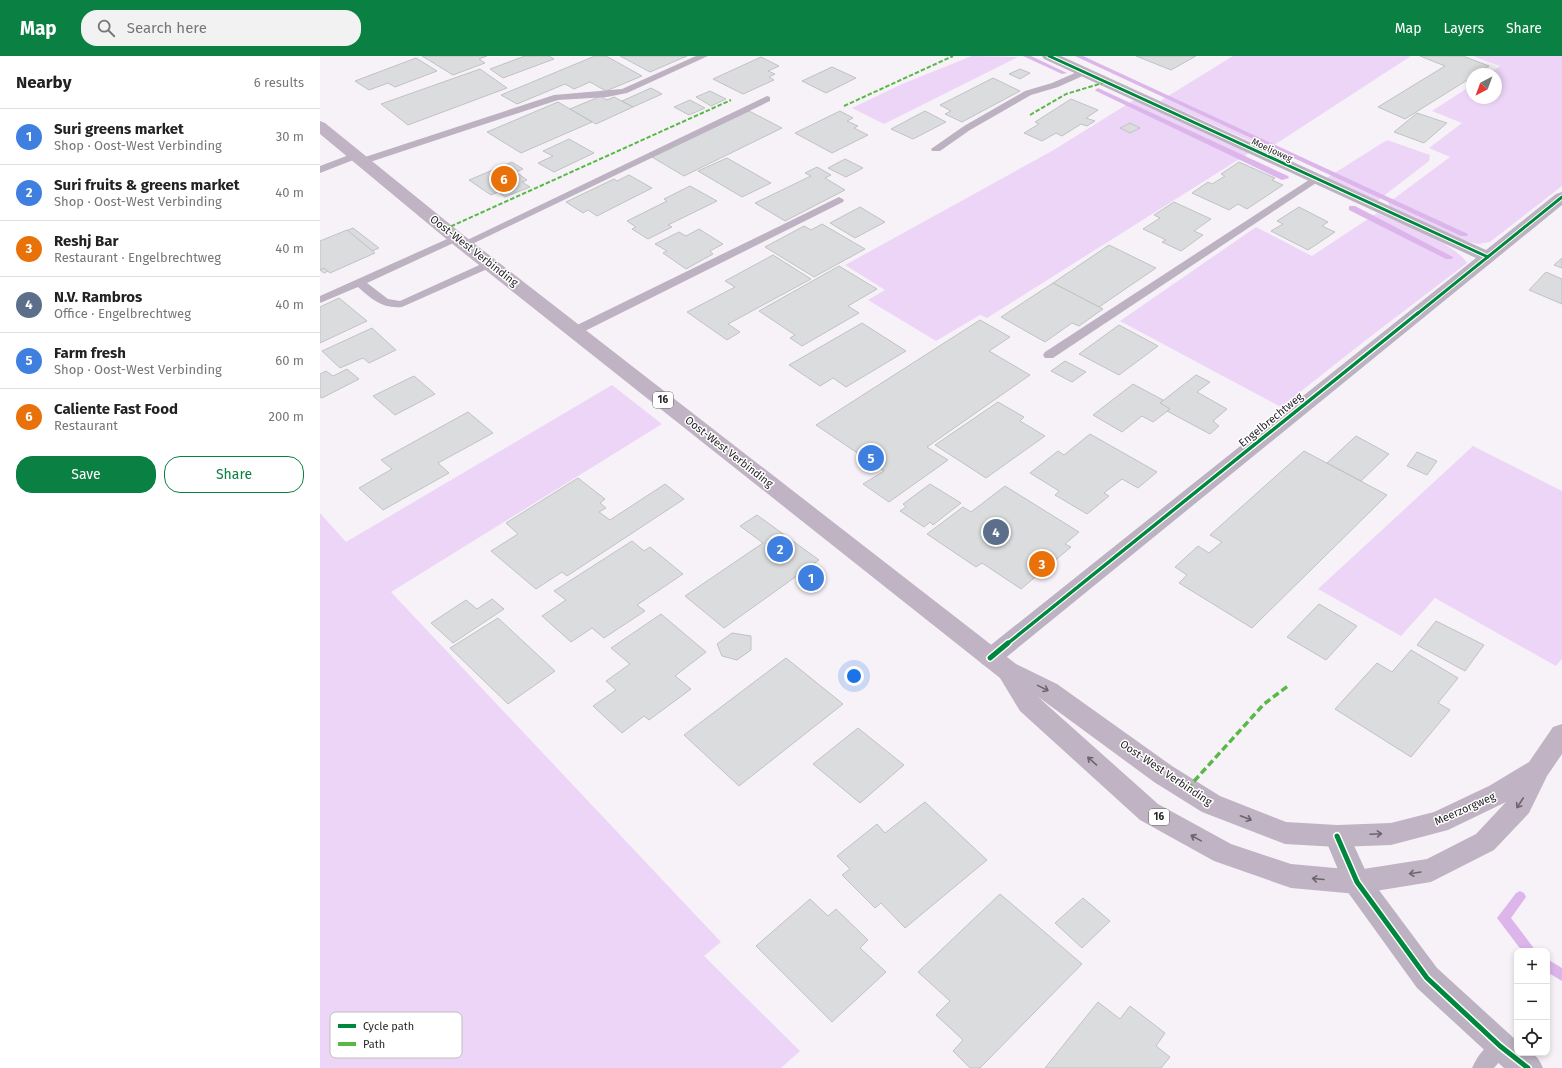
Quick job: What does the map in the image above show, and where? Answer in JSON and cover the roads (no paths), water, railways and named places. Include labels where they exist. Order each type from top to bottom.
[{"type":"main road","name":"Oost-West Verbinding","points":[[320,126],[460,241],[999,664],[1049,691],[1163,774],[1211,804],[1285,833],[1337,836]]},
{"type":"main road","name":"Oost-West Verbinding","points":[[999,664],[1029,704],[1149,812],[1223,853],[1277,872],[1291,876],[1357,882]]},
{"type":"main road","name":"Meerzorgweg","points":[[1357,882],[1431,870],[1486,842],[1520,805],[1538,769],[1562,734]]},
{"type":"main road","name":"Meerzorgweg","points":[[1337,836],[1391,834],[1439,822],[1498,794],[1538,769]]},
{"type":"street","name":"Moeljoweg","points":[[1049,56],[1488,257]]},
{"type":"street","name":"Engelbrechtweg","points":[[999,664],[1562,197]]},
{"type":"street","points":[[1337,836],[1357,882],[1427,978],[1500,1046],[1528,1068]]},
{"type":"lane","points":[[320,170],[557,97],[607,94],[624,91],[704,56]]},
{"type":"lane","points":[[936,149],[967,128],[1028,93],[1055,85],[1084,72]]},
{"type":"lane","points":[[320,300],[359,282],[460,241],[767,99]]},
{"type":"lane","points":[[1049,355],[1315,178]]},
{"type":"lane","points":[[576,331],[839,200]]},
{"type":"lane","points":[[359,282],[388,305],[394,306],[490,264]]},
{"type":"lane","points":[[1482,1068],[1500,1046]]},
{"type":"waterway","points":[[1026,56],[1064,73]]},
{"type":"waterway","points":[[1078,56],[1464,234]]},
{"type":"waterway","points":[[1098,90],[1285,178]]},
{"type":"waterway","points":[[1352,208],[1449,257]]},
{"type":"waterway","points":[[1520,897],[1503,918],[1528,948]]},
{"type":"waterway","points":[[1550,967],[1562,975]]},
{"type":"place","name":"Caliente Fast Food","points":[[504,179]]},
{"type":"place","name":"Farm fresh","points":[[871,458]]},
{"type":"place","name":"N.V. Rambros","points":[[996,532]]},
{"type":"place","name":"Suri fruits & greens market","points":[[780,549]]},
{"type":"place","name":"Reshj Bar","points":[[1042,564]]},
{"type":"place","name":"Suri greens market","points":[[811,578]]}]
